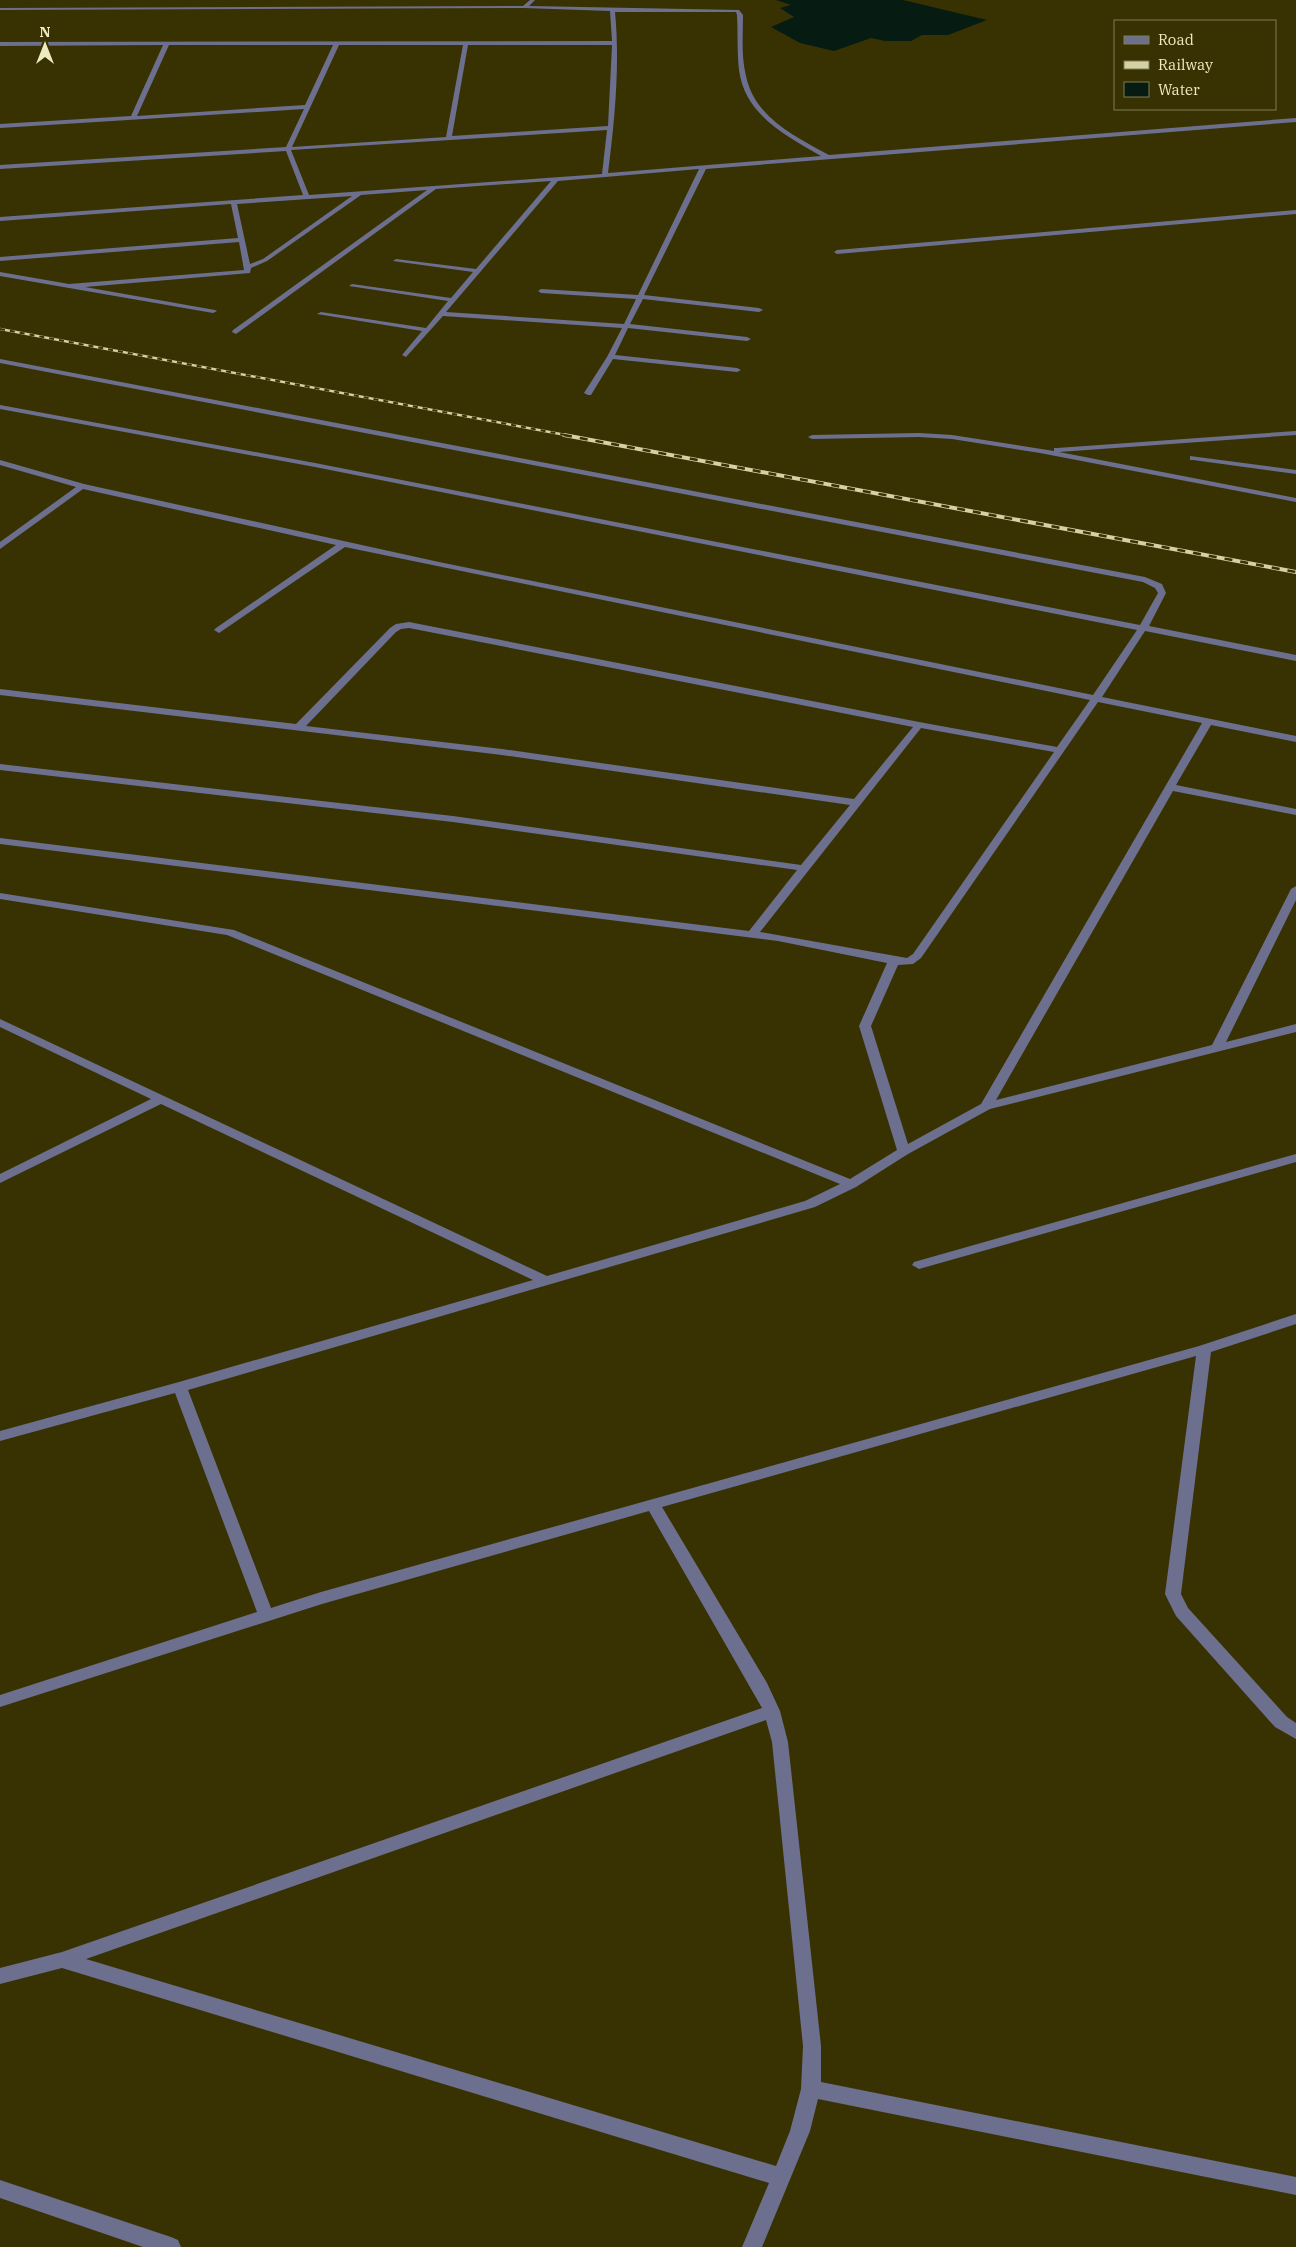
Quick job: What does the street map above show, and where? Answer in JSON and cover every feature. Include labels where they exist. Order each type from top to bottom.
[{"type":"street","points":[[42,10],[50,0]]},
{"type":"street","points":[[407,7],[410,0]]},
{"type":"street","points":[[524,7],[533,0]]},
{"type":"street","points":[[0,9],[524,7],[737,11],[740,15],[743,77],[760,113],[779,129],[829,158]]},
{"type":"street","points":[[605,174],[611,128],[616,43],[612,10]]},
{"type":"street","points":[[133,118],[167,43]]},
{"type":"street","points":[[307,197],[288,149],[337,43]]},
{"type":"street","points":[[449,138],[466,43]]},
{"type":"street","points":[[0,44],[616,43]]},
{"type":"street","points":[[0,126],[307,108]]},
{"type":"street","points":[[0,219],[702,168],[1296,120]]},
{"type":"street","points":[[0,167],[611,128]]},
{"type":"street","points":[[588,393],[611,357],[702,168]]},
{"type":"street","points":[[406,355],[556,179]]},
{"type":"street","points":[[236,332],[434,188]]},
{"type":"street","points":[[248,267],[265,260],[360,193]]},
{"type":"street","points":[[68,286],[248,272],[234,203]]},
{"type":"street","points":[[837,252],[1296,212]]},
{"type":"street","points":[[0,259],[242,240]]},
{"type":"street","points":[[396,261],[477,271]]},
{"type":"street","points":[[0,274],[213,311]]},
{"type":"street","points":[[352,286],[453,300]]},
{"type":"street","points":[[541,291],[640,297],[759,310]]},
{"type":"street","points":[[321,314],[427,330]]},
{"type":"street","points":[[440,314],[626,326],[747,339]]},
{"type":"street","points":[[611,357],[737,370]]},
{"type":"street","points":[[0,361],[1145,580],[1159,586],[1162,593],[1144,628],[917,956],[909,962],[894,961],[752,935],[0,841]]},
{"type":"street","points":[[0,407],[335,469],[1296,658]]},
{"type":"street","points":[[1040,451],[1296,433]]},
{"type":"street","points":[[812,437],[934,435],[1040,451],[1296,500]]},
{"type":"street","points":[[1193,458],[1296,472]]},
{"type":"street","points":[[0,462],[82,486],[344,544],[1296,739]]},
{"type":"street","points":[[0,546],[82,486]]},
{"type":"street","points":[[219,630],[344,544]]},
{"type":"street","points":[[298,728],[393,630],[399,626],[409,625],[1060,750]]},
{"type":"street","points":[[0,692],[502,752],[858,803]]},
{"type":"street","points":[[986,1106],[1208,721]]},
{"type":"street","points":[[752,935],[802,868],[858,803],[919,724]]},
{"type":"street","points":[[0,767],[467,821],[802,868]]},
{"type":"street","points":[[1170,786],[1296,812]]},
{"type":"street","points":[[1216,1048],[1296,889]]},
{"type":"street","points":[[0,896],[230,932],[851,1184]]},
{"type":"street","points":[[894,961],[865,1026],[866,1036],[904,1151]]},
{"type":"street","points":[[0,1023],[547,1280]]},
{"type":"street","points":[[0,1436],[180,1387],[810,1204],[851,1184],[904,1151],[986,1106],[1296,1028]]},
{"type":"street","points":[[0,1036],[16,1031]]},
{"type":"street","points":[[0,1179],[161,1100]]},
{"type":"street","points":[[919,1265],[1296,1158]]},
{"type":"street","points":[[0,1701],[321,1598],[1204,1349],[1296,1319]]},
{"type":"street","points":[[1204,1349],[1173,1594],[1182,1612],[1281,1722],[1296,1732]]},
{"type":"street","points":[[180,1387],[266,1616]]},
{"type":"street","points":[[653,1504],[772,1710],[780,1742],[811,2036],[811,2089],[800,2131],[752,2247]]},
{"type":"street","points":[[0,1976],[62,1960],[772,1710]]},
{"type":"street","points":[[62,1960],[780,2177]]},
{"type":"street","points":[[811,2089],[1296,2186]]},
{"type":"street","points":[[0,2189],[172,2247]]},
{"type":"water","points":[[776,0],[903,0],[987,20],[948,35],[922,35],[911,41],[885,41],[871,38],[834,51],[800,43],[771,27],[794,17],[780,8],[791,5]]},
{"type":"railway","points":[[0,329],[571,436]]},
{"type":"railway","points":[[564,435],[1296,572]]}]
